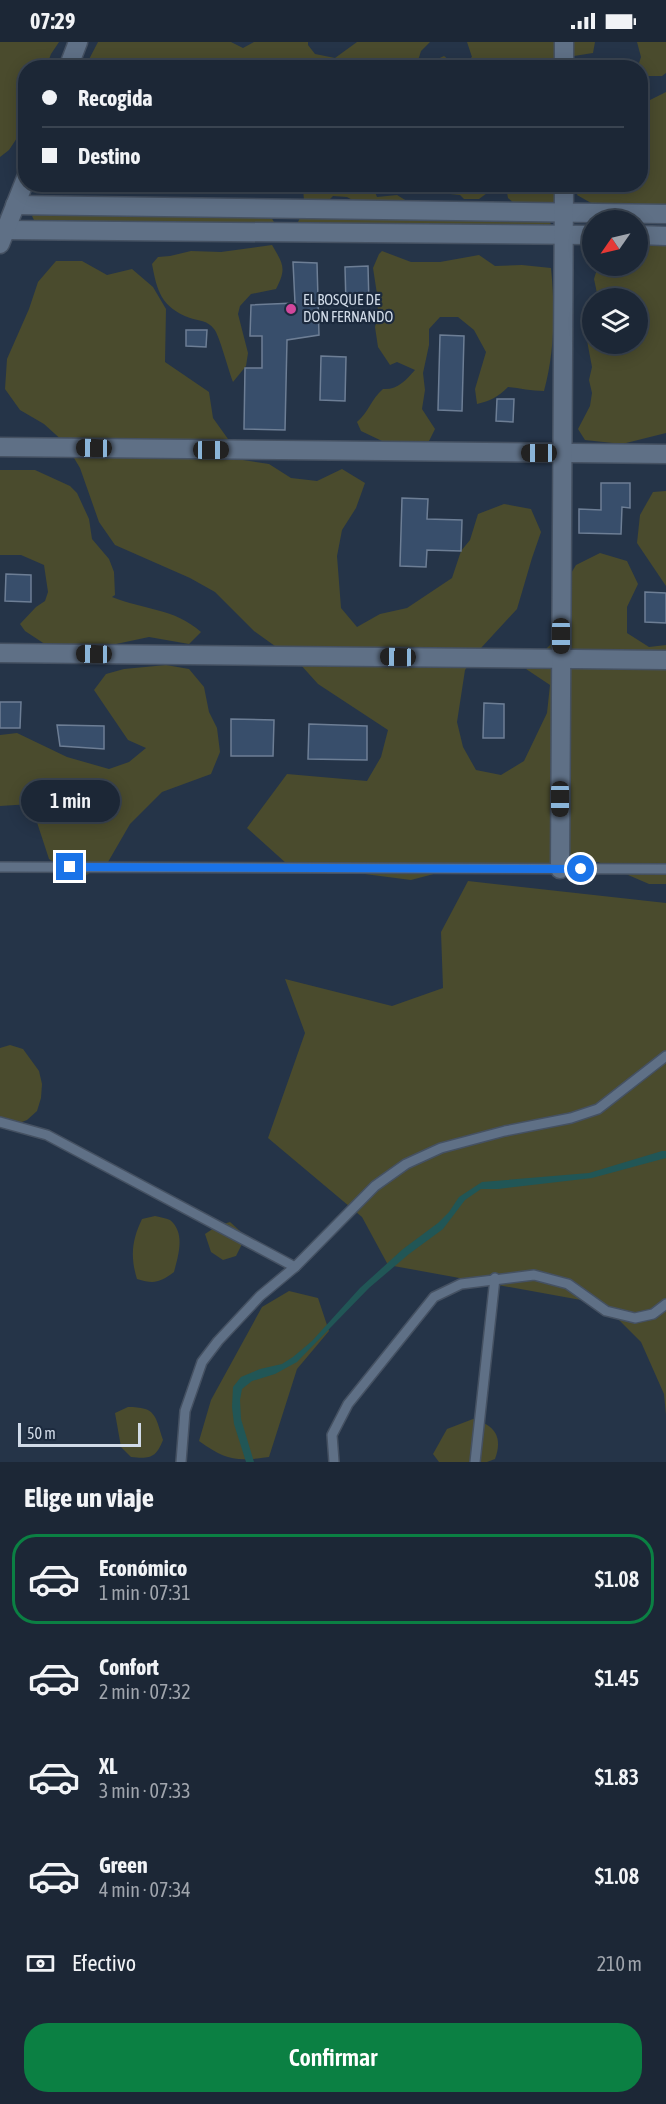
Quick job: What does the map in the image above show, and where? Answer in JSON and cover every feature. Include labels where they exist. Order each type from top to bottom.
[{"type":"street","points":[[72,60],[78,42]]},
{"type":"street","points":[[564,42],[564,60]]},
{"type":"street","points":[[20,192],[3,237],[286,232],[582,235]]},
{"type":"street","points":[[560,869],[564,192]]},
{"type":"street","points":[[15,206],[666,214]]},
{"type":"street","points":[[648,235],[666,236]]},
{"type":"street","points":[[0,447],[666,454]]},
{"type":"street","points":[[0,653],[666,660]]},
{"type":"lane","points":[[286,232],[287,209]]},
{"type":"lane","points":[[0,867],[666,869]]},
{"type":"lane","points":[[181,1462],[185,1411],[202,1362],[218,1341],[260,1296],[295,1267],[375,1186],[406,1164],[441,1148],[505,1131],[570,1118],[598,1109],[666,1056]]},
{"type":"lane","points":[[0,1122],[47,1135],[295,1267]]},
{"type":"lane","points":[[334,1462],[332,1435],[348,1404],[434,1297],[461,1284],[534,1275],[568,1284],[606,1311],[635,1318],[653,1314],[666,1304]]},
{"type":"lane","points":[[475,1462],[495,1278]]},
{"type":"shaded area","points":[[0,42],[59,42],[49,60],[18,60],[18,136],[9,150],[0,157]]},
{"type":"shaded area","points":[[98,42],[231,42],[243,48],[254,42],[308,42],[315,54],[335,58],[357,42],[430,42],[421,51],[418,60],[89,60]]},
{"type":"shaded area","points":[[467,42],[595,42],[593,53],[574,56],[574,60],[468,60],[472,57]]},
{"type":"shaded area","points":[[637,42],[666,42],[666,73],[662,76],[648,76],[648,60],[640,60]]},
{"type":"shaded area","points":[[444,56],[449,60],[435,60]]},
{"type":"shaded area","points":[[666,92],[666,209],[603,210],[577,195],[578,192],[648,192],[648,101]]},
{"type":"shaded area","points":[[303,192],[375,192],[377,197],[397,195],[410,203],[363,206],[347,197],[333,196],[327,202],[304,200]]},
{"type":"shaded area","points":[[489,192],[479,199],[464,199],[460,195],[440,193]]},
{"type":"shaded area","points":[[507,192],[570,192],[563,211],[516,205],[508,198]]},
{"type":"shaded area","points":[[35,214],[271,217],[274,222],[271,224],[34,220],[32,216]]},
{"type":"shaded area","points":[[300,218],[550,221],[551,226],[301,224],[298,222]]},
{"type":"shaded area","points":[[666,239],[666,433],[622,444],[585,440],[578,429],[590,406],[592,393],[589,380],[592,367],[590,354],[648,354],[648,288],[596,288],[595,276],[648,276],[648,242]]},
{"type":"shaded area","points":[[272,245],[281,262],[282,276],[276,289],[251,294],[240,306],[238,314],[248,353],[246,366],[233,382],[214,329],[206,322],[180,314],[167,303],[159,290],[152,264],[158,257],[191,251],[221,252]]},
{"type":"shaded area","points":[[382,251],[411,262],[440,262],[479,255],[495,266],[522,265],[551,268],[553,330],[544,391],[508,387],[494,398],[477,404],[475,389],[486,352],[474,330],[458,317],[440,317],[429,329],[429,345],[423,373],[425,390],[422,409],[435,429],[429,441],[382,441],[361,431],[357,422],[379,393],[383,389],[401,384],[415,370],[397,362],[390,365],[378,347],[375,327],[378,314],[377,294],[373,268]]},
{"type":"shaded area","points":[[56,261],[82,261],[107,275],[132,269],[153,287],[166,309],[165,362],[209,392],[213,418],[243,460],[269,464],[291,478],[317,481],[342,469],[365,483],[356,508],[342,530],[337,556],[341,608],[357,627],[380,614],[407,608],[452,578],[461,551],[470,540],[478,514],[504,504],[531,509],[541,532],[517,609],[481,648],[465,670],[457,722],[463,747],[476,770],[501,775],[524,761],[547,713],[550,685],[526,669],[552,643],[562,588],[576,565],[600,553],[627,561],[638,584],[627,607],[627,633],[649,647],[666,645],[666,884],[649,884],[598,862],[464,866],[411,880],[287,864],[247,828],[287,774],[367,781],[381,757],[388,730],[318,684],[300,664],[254,631],[215,592],[190,578],[115,545],[99,522],[80,468],[65,443],[44,424],[20,410],[5,389],[7,359],[38,282]]},
{"type":"shaded area","points":[[0,470],[35,470],[70,486],[77,493],[89,519],[92,539],[109,559],[114,572],[115,595],[112,597],[180,618],[201,632],[189,644],[149,637],[102,647],[93,644],[75,654],[63,656],[25,631],[20,624],[45,601],[48,592],[44,565],[21,555],[0,555]]},
{"type":"shaded area","points":[[666,491],[666,586],[637,543],[640,515],[653,492]]},
{"type":"shaded area","points":[[166,665],[189,669],[204,687],[209,712],[217,728],[220,752],[211,774],[162,792],[130,824],[108,862],[80,879],[49,859],[31,804],[0,806],[0,735],[17,733],[67,757],[109,769],[129,762],[146,748],[128,740],[94,690],[106,674],[124,669]]},
{"type":"shaded area","points":[[468,881],[666,903],[666,1415],[664,1394],[641,1342],[603,1304],[388,1265],[362,1217],[268,1138],[305,1033],[285,979],[392,1006],[443,988],[441,932]]},
{"type":"shaded area","points":[[10,1045],[23,1049],[39,1071],[42,1084],[37,1111],[27,1120],[14,1125],[0,1124],[0,1048]]},
{"type":"shaded area","points":[[666,1151],[666,1158],[592,1178],[481,1189],[465,1200],[443,1229],[369,1288],[297,1362],[275,1374],[252,1381],[242,1389],[241,1419],[254,1462],[246,1462],[234,1424],[232,1407],[233,1387],[241,1377],[260,1369],[282,1364],[293,1357],[312,1341],[360,1288],[403,1249],[438,1223],[459,1197],[482,1182],[589,1173]]},
{"type":"shaded area","points":[[155,1216],[170,1220],[175,1225],[180,1245],[174,1272],[156,1282],[148,1282],[137,1279],[133,1263],[133,1248],[142,1219]]},
{"type":"shaded area","points":[[230,1222],[240,1231],[242,1244],[236,1256],[223,1260],[211,1252],[205,1234],[217,1226]]},
{"type":"shaded area","points":[[289,1291],[318,1298],[329,1331],[297,1369],[269,1457],[239,1459],[224,1456],[199,1441],[211,1400],[262,1307]]},
{"type":"shaded area","points":[[128,1407],[149,1411],[156,1419],[163,1440],[158,1451],[152,1456],[131,1457],[121,1447],[115,1413]]},
{"type":"shaded area","points":[[473,1419],[492,1428],[495,1433],[498,1444],[495,1459],[487,1462],[439,1462],[433,1454],[447,1429]]},
{"type":"building","points":[[293,262],[317,263],[319,335],[287,340],[285,430],[244,429],[245,368],[262,368],[262,336],[250,336],[251,305],[295,303]]},
{"type":"building","points":[[368,266],[369,304],[346,305],[345,267]]},
{"type":"building","points":[[186,330],[207,330],[206,347],[186,346]]},
{"type":"building","points":[[440,335],[464,336],[462,411],[438,410]]},
{"type":"building","points":[[321,356],[346,357],[345,401],[320,400]]},
{"type":"building","points":[[497,399],[514,399],[513,422],[496,421]]},
{"type":"building","points":[[601,483],[630,483],[630,508],[622,507],[621,534],[579,533],[579,509],[601,510]]},
{"type":"building","points":[[402,498],[428,499],[427,519],[462,520],[461,551],[427,550],[426,567],[400,566]]},
{"type":"building","points":[[6,574],[31,575],[31,602],[5,601]]},
{"type":"building","points":[[645,592],[666,593],[666,623],[645,622]]},
{"type":"building","points":[[0,702],[21,702],[20,728],[0,728]]},
{"type":"building","points":[[484,703],[504,704],[504,738],[483,738]]},
{"type":"building","points":[[231,719],[274,720],[273,756],[231,756]]},
{"type":"building","points":[[309,724],[367,726],[367,760],[308,759]]},
{"type":"building","points":[[57,725],[104,726],[104,749],[60,746]]},
{"type":"place","name":"EL BOSQUE DE DON FERNANDO","points":[[291,309]]},
{"type":"route","points":[[70,867],[581,869]]}]
